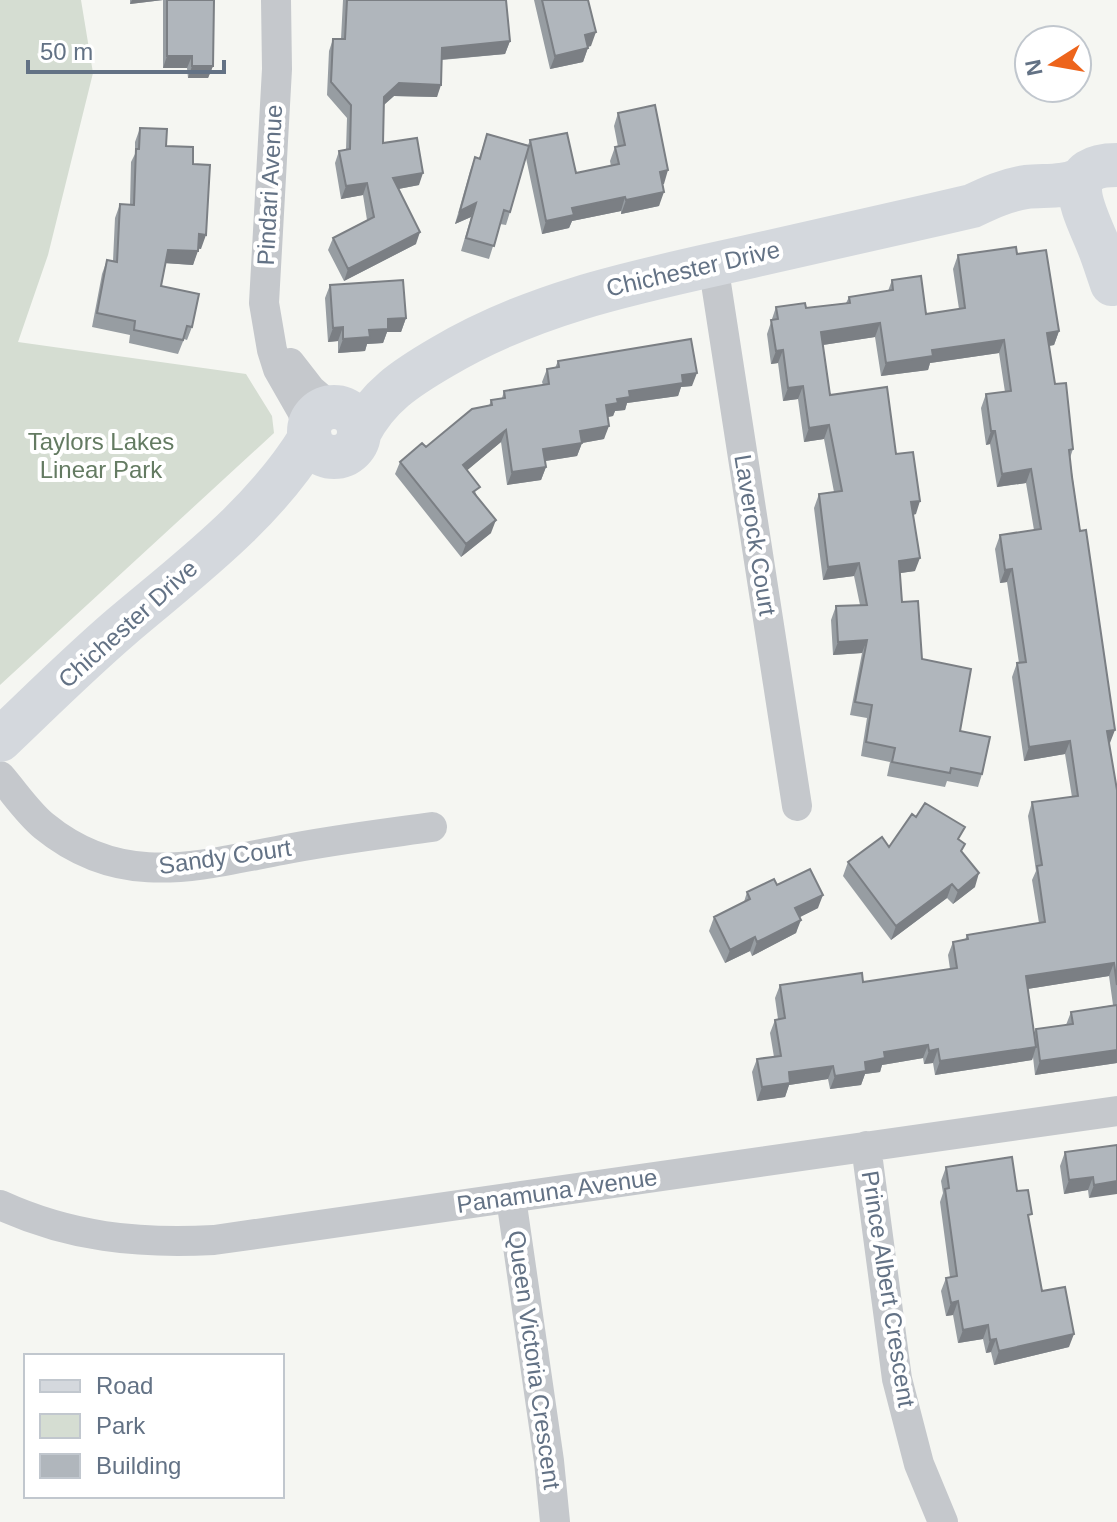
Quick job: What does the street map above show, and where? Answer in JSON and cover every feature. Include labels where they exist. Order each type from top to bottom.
[{"type":"street","name":"Pindari Avenue","points":[[276,0],[277,69],[264,303],[278,369],[302,411],[331,429]]},
{"type":"street","name":"Chichester Drive","points":[[0,740],[117,630],[222,541],[254,508],[308,470],[331,429],[371,409],[426,366],[466,343],[550,305],[713,264],[972,206],[1047,205],[1104,193]]},
{"type":"street","points":[[1104,193],[1114,301]]},
{"type":"street","name":"Laverock Court","points":[[713,264],[797,806]]},
{"type":"street","name":"Sandy Court","points":[[0,776],[43,826],[74,846],[132,867],[184,868],[294,847],[432,827]]},
{"type":"street","name":"Panamuna Avenue","points":[[0,1205],[36,1222],[90,1235],[177,1242],[214,1240],[1117,1111]]},
{"type":"street","name":"Prince Albert Crescent","points":[[866,1146],[897,1379],[919,1464],[943,1522]]},
{"type":"street","name":"Queen Victoria Crescent","points":[[511,1198],[555,1522]]},
{"type":"green space","name":"Taylors Lakes Linear Park","points":[[0,0],[81,0],[93,73],[48,255],[18,342],[246,374],[272,416],[274,433],[0,685]]},
{"type":"building","points":[[167,0],[214,0],[213,66],[192,66],[192,56],[167,56]]},
{"type":"building","points":[[347,0],[506,0],[510,41],[442,48],[441,85],[399,83],[384,97],[383,143],[417,138],[423,173],[393,178],[420,232],[348,269],[333,238],[374,217],[367,183],[346,186],[339,151],[350,149],[351,105],[331,82],[333,39],[345,39]]},
{"type":"building","points":[[542,0],[588,0],[596,32],[585,35],[588,48],[555,56]]},
{"type":"building","points":[[655,105],[668,170],[660,172],[664,192],[572,208],[574,215],[546,221],[530,140],[567,133],[576,173],[619,164],[615,147],[625,145],[618,113]]},
{"type":"building","points":[[140,128],[167,129],[166,146],[193,147],[193,164],[210,165],[206,235],[199,234],[198,251],[168,250],[161,286],[199,294],[192,327],[187,326],[183,340],[134,330],[135,321],[97,313],[107,260],[117,262],[120,204],[134,205]]},
{"type":"building","points":[[487,134],[529,146],[510,212],[504,210],[494,246],[466,238],[476,203],[460,211],[475,157],[480,159]]},
{"type":"building","points":[[1016,247],[1017,254],[1046,250],[1059,331],[1047,333],[1055,384],[1066,383],[1073,449],[1069,450],[1072,477],[1080,531],[1086,530],[1115,730],[1107,731],[1117,790],[1117,985],[1114,963],[1026,976],[1036,1047],[940,1061],[938,1049],[929,1051],[928,1045],[884,1052],[885,1058],[865,1062],[866,1071],[835,1076],[833,1066],[789,1072],[790,1083],[762,1087],[757,1059],[781,1056],[775,1020],[785,1018],[780,985],[862,973],[863,982],[957,968],[953,942],[968,939],[967,935],[1045,922],[1037,866],[1042,865],[1032,802],[1078,796],[1070,741],[1029,747],[1017,663],[1026,662],[1012,569],[1005,570],[1000,535],[1041,529],[1031,469],[1002,474],[995,431],[991,431],[986,394],[1011,391],[1004,340],[932,350],[933,356],[886,363],[880,323],[821,332],[830,395],[887,387],[896,454],[913,452],[920,501],[911,502],[920,558],[899,561],[902,602],[918,601],[922,659],[971,669],[960,731],[990,737],[982,774],[951,768],[950,773],[892,762],[895,748],[866,742],[872,705],[855,702],[867,640],[838,642],[836,606],[867,605],[859,563],[828,567],[819,494],[842,491],[829,425],[809,428],[803,386],[788,388],[783,350],[776,351],[771,320],[778,319],[776,307],[805,303],[806,308],[850,303],[849,297],[893,290],[892,280],[921,276],[926,314],[965,308],[958,255]]},
{"type":"building","points":[[403,280],[406,318],[388,319],[388,329],[369,330],[370,337],[343,339],[343,327],[333,328],[330,285]]},
{"type":"building","points":[[691,339],[697,373],[682,375],[683,383],[629,391],[630,397],[606,405],[609,426],[580,431],[582,443],[543,449],[546,467],[512,472],[506,430],[463,465],[480,487],[473,492],[496,520],[466,544],[400,462],[422,443],[426,447],[472,409],[492,405],[491,400],[505,398],[504,391],[549,384],[547,369],[559,367],[558,361]]},
{"type":"building","points":[[925,803],[965,827],[958,839],[965,844],[961,851],[979,873],[958,891],[952,884],[896,926],[848,862],[882,837],[889,847],[912,814],[916,817]]},
{"type":"building","points":[[810,869],[823,895],[795,908],[801,920],[757,942],[755,937],[730,950],[714,917],[750,899],[747,892],[774,879],[777,885]]},
{"type":"building","points":[[1117,1005],[1117,1050],[1040,1061],[1036,1029],[1073,1024],[1071,1012]]},
{"type":"building","points":[[1117,1145],[1117,1181],[1094,1185],[1093,1177],[1069,1180],[1065,1152]]},
{"type":"building","points":[[1012,1157],[1017,1191],[1028,1190],[1032,1214],[1028,1215],[1042,1291],[1065,1287],[1074,1334],[999,1351],[996,1339],[990,1340],[988,1325],[963,1330],[958,1301],[951,1303],[946,1278],[957,1276],[945,1189],[949,1188],[946,1167]]}]
